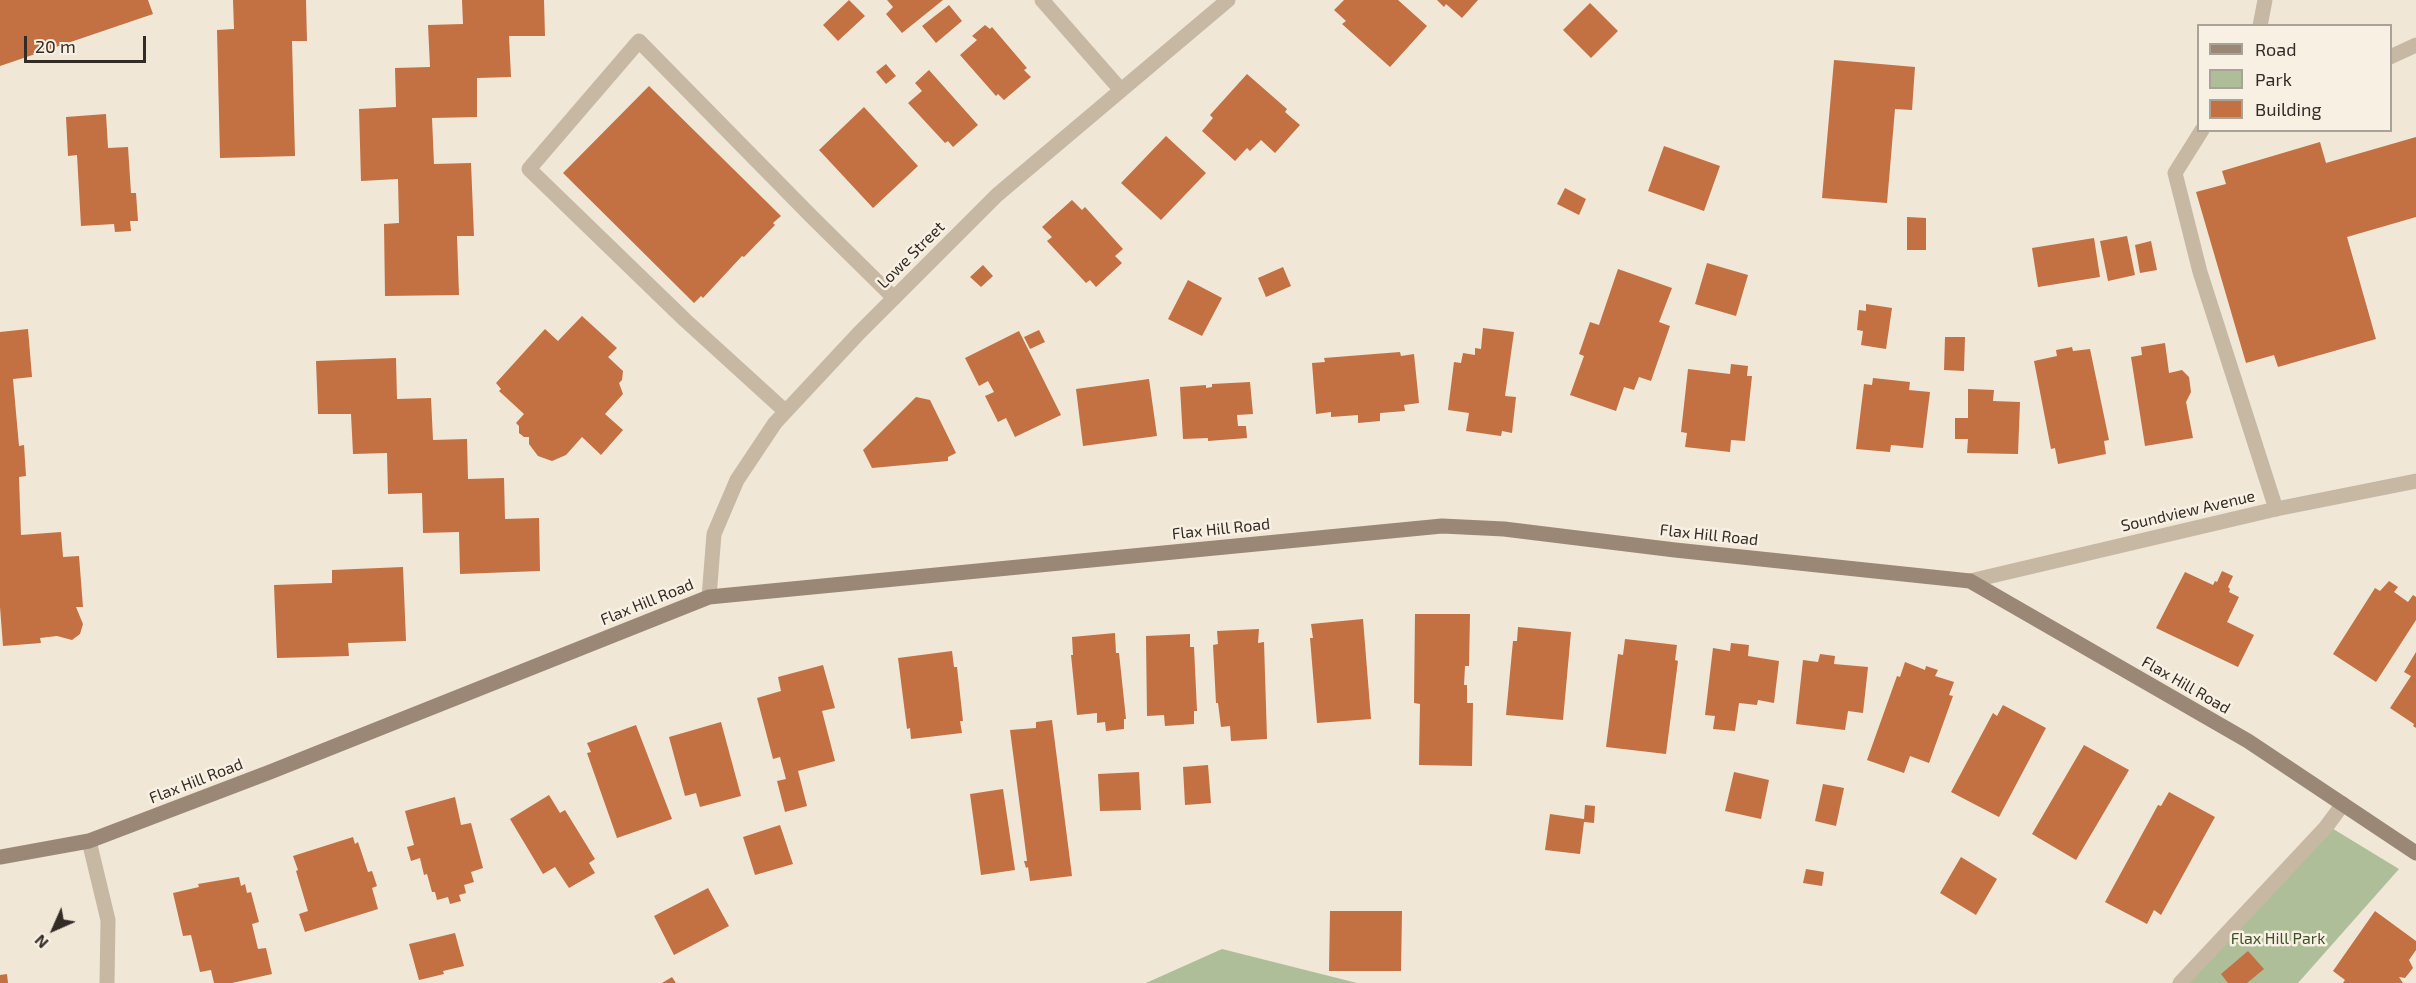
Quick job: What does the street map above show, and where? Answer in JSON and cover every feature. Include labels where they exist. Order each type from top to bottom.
[{"type":"main road","name":"Flax Hill Road","points":[[0,857],[89,841],[270,772],[708,597],[1442,526],[1504,529],[1675,550],[1970,581],[2248,741],[2416,853]]},
{"type":"street","points":[[1042,0],[1120,89]]},
{"type":"street","name":"Lowe Street","points":[[708,597],[714,534],[737,480],[785,411],[997,195],[1228,0]]},
{"type":"street","points":[[2260,24],[2265,0]]},
{"type":"street","points":[[785,411],[685,320],[529,169],[639,41],[894,298]]},
{"type":"street","points":[[2392,57],[2416,45]]},
{"type":"street","points":[[2201,132],[2175,173],[2200,272],[2276,509]]},
{"type":"street","name":"Soundview Avenue","points":[[1970,581],[2276,509],[2416,481]]},
{"type":"street","points":[[2180,983],[2326,827],[2343,804]]},
{"type":"street","points":[[89,841],[108,920],[106,983]]},
{"type":"green space","name":"Flax Hill Park","points":[[2330,827],[2399,869],[2298,983],[2172,983]]},
{"type":"green space","points":[[1222,949],[1357,983],[1146,983]]},
{"type":"building","points":[[0,0],[148,0],[153,14],[0,66]]},
{"type":"building","points":[[233,0],[306,0],[307,41],[292,41],[295,156],[220,158],[217,30],[234,29]]},
{"type":"building","points":[[462,0],[544,0],[545,36],[509,36],[511,77],[477,78],[477,117],[432,118],[434,164],[471,163],[474,236],[457,236],[459,295],[385,296],[384,224],[399,223],[398,179],[361,181],[359,109],[396,107],[395,68],[430,67],[428,25],[463,24]]},
{"type":"building","points":[[849,0],[865,16],[838,41],[823,25]]},
{"type":"building","points":[[887,0],[943,0],[902,33],[886,14],[893,7]]},
{"type":"building","points":[[1344,0],[1398,0],[1427,26],[1390,67],[1342,24],[1346,21],[1334,10]]},
{"type":"building","points":[[1437,0],[1478,0],[1462,18],[1446,4],[1444,7]]},
{"type":"building","points":[[1590,3],[1618,31],[1591,58],[1563,30]]},
{"type":"building","points":[[949,5],[962,21],[936,43],[922,26]]},
{"type":"building","points":[[985,25],[990,29],[992,27],[1027,68],[1024,70],[1031,77],[1004,100],[998,94],[996,96],[960,55],[977,40],[972,36]]},
{"type":"building","points":[[1834,60],[1915,67],[1912,110],[1895,109],[1887,203],[1822,198]]},
{"type":"building","points":[[886,64],[896,76],[886,84],[876,72]]},
{"type":"building","points":[[929,70],[978,125],[953,147],[948,141],[945,143],[908,103],[922,91],[915,83]]},
{"type":"building","points":[[1247,74],[1287,109],[1285,112],[1300,125],[1275,153],[1261,140],[1250,151],[1247,148],[1235,161],[1202,131],[1213,118],[1210,115]]},
{"type":"building","points":[[649,86],[781,216],[773,223],[775,225],[703,298],[701,296],[694,303],[563,173]]},
{"type":"building","points":[[864,107],[918,166],[873,208],[819,150]]},
{"type":"building","points":[[106,114],[108,148],[128,147],[131,193],[136,193],[138,221],[130,221],[131,231],[115,232],[114,224],[81,226],[77,155],[68,156],[66,117]]},
{"type":"building","points":[[1166,136],[1206,173],[1161,220],[1121,183]]},
{"type":"building","points":[[2416,137],[2416,217],[2347,237],[2376,339],[2278,367],[2274,355],[2246,363],[2196,192],[2226,184],[2222,171],[2320,142],[2326,163]]},
{"type":"building","points":[[1664,146],[1720,166],[1704,211],[1648,191]]},
{"type":"building","points":[[1565,188],[1586,199],[1579,215],[1557,204]]},
{"type":"building","points":[[1072,200],[1082,210],[1085,207],[1123,249],[1115,256],[1122,263],[1096,287],[1090,280],[1086,283],[1047,241],[1052,237],[1042,227]]},
{"type":"building","points":[[1907,217],[1926,218],[1926,250],[1907,250]]},
{"type":"building","points":[[2127,236],[2135,275],[2108,281],[2100,241]]},
{"type":"building","points":[[2094,238],[2100,277],[2038,287],[2032,248]]},
{"type":"building","points":[[2151,241],[2157,270],[2140,273],[2135,245]]},
{"type":"building","points":[[1707,263],[1748,275],[1736,316],[1695,304]]},
{"type":"building","points":[[983,265],[993,276],[981,287],[970,277]]},
{"type":"building","points":[[1283,267],[1291,286],[1266,297],[1258,278]]},
{"type":"building","points":[[1618,269],[1672,288],[1659,322],[1670,326],[1651,381],[1639,377],[1634,390],[1624,387],[1616,411],[1570,395],[1584,356],[1579,354],[1590,322],[1599,325]]},
{"type":"building","points":[[1188,280],[1222,298],[1202,336],[1168,319]]},
{"type":"building","points":[[1866,304],[1892,308],[1886,349],[1861,345],[1863,331],[1857,330],[1859,310],[1866,311]]},
{"type":"building","points":[[582,316],[617,348],[608,357],[623,371],[622,380],[619,383],[623,394],[605,414],[623,430],[601,455],[582,437],[566,455],[552,461],[538,456],[529,444],[529,437],[524,437],[519,433],[519,426],[516,423],[524,414],[499,391],[501,389],[496,383],[545,329],[558,341]]},
{"type":"building","points":[[1483,328],[1514,332],[1505,396],[1516,397],[1512,433],[1502,431],[1501,436],[1466,431],[1469,413],[1448,410],[1454,362],[1461,363],[1463,353],[1475,355],[1475,348],[1481,349]]},
{"type":"building","points":[[28,329],[32,377],[13,379],[19,446],[24,445],[26,476],[19,477],[21,535],[61,532],[63,557],[79,556],[83,607],[76,607],[83,624],[80,634],[72,640],[57,636],[40,638],[41,643],[3,646],[0,607],[0,332]]},
{"type":"building","points":[[1039,330],[1045,342],[1030,349],[1024,337]]},
{"type":"building","points":[[1019,331],[1061,415],[1015,437],[1006,418],[998,422],[985,396],[994,392],[988,381],[979,386],[965,358]]},
{"type":"building","points":[[1945,337],[1965,337],[1964,371],[1944,370]]},
{"type":"building","points":[[2165,343],[2169,373],[2182,370],[2189,377],[2191,392],[2186,402],[2193,438],[2145,446],[2131,357],[2142,355],[2141,347]]},
{"type":"building","points":[[2072,347],[2073,351],[2090,349],[2109,440],[2104,441],[2106,454],[2058,464],[2055,448],[2051,449],[2034,361],[2057,356],[2056,350]]},
{"type":"building","points":[[1400,352],[1401,356],[1414,354],[1419,403],[1404,405],[1405,411],[1380,413],[1380,421],[1358,423],[1358,415],[1331,417],[1331,412],[1316,414],[1312,363],[1325,362],[1324,358]]},
{"type":"building","points":[[396,358],[397,399],[431,398],[433,440],[467,439],[468,479],[504,478],[505,519],[539,518],[540,571],[460,574],[459,532],[423,533],[422,493],[388,494],[387,453],[353,454],[351,414],[318,414],[316,361]]},
{"type":"building","points":[[1731,364],[1748,366],[1747,376],[1752,376],[1745,441],[1731,440],[1730,452],[1685,447],[1687,433],[1681,432],[1688,369],[1730,374]]},
{"type":"building","points":[[1873,378],[1910,382],[1909,390],[1930,392],[1923,448],[1891,445],[1890,452],[1856,449],[1864,384],[1872,385]]},
{"type":"building","points":[[1149,379],[1157,436],[1083,446],[1076,389]]},
{"type":"building","points":[[1250,382],[1253,414],[1237,415],[1238,426],[1246,426],[1247,438],[1208,441],[1208,438],[1183,439],[1180,387],[1206,385],[1206,388],[1212,387],[1212,384]]},
{"type":"building","points":[[1968,389],[1994,390],[1993,401],[2020,402],[2018,454],[1967,453],[1968,439],[1955,439],[1955,418],[1968,418]]},
{"type":"building","points":[[916,397],[930,400],[956,453],[948,457],[948,461],[872,468],[863,450]]},
{"type":"building","points":[[403,567],[406,641],[348,643],[349,656],[277,658],[274,585],[332,583],[332,570]]},
{"type":"building","points":[[2222,571],[2233,576],[2228,587],[2229,592],[2239,597],[2227,622],[2254,635],[2238,667],[2156,628],[2185,572],[2213,585]]},
{"type":"building","points":[[2389,581],[2398,587],[2394,592],[2408,602],[2413,595],[2416,597],[2416,620],[2376,682],[2333,654],[2375,588],[2380,591]]},
{"type":"building","points":[[1415,614],[1470,614],[1469,666],[1465,666],[1464,685],[1467,685],[1467,703],[1473,703],[1472,766],[1419,765],[1420,704],[1414,703]]},
{"type":"building","points":[[1363,619],[1371,719],[1317,723],[1310,638],[1313,638],[1311,624]]},
{"type":"building","points":[[1518,627],[1571,632],[1563,720],[1506,715],[1513,641],[1517,641]]},
{"type":"building","points":[[1259,629],[1258,643],[1264,642],[1267,739],[1231,741],[1230,726],[1221,727],[1218,703],[1216,703],[1213,645],[1218,644],[1217,631]]},
{"type":"building","points":[[1115,633],[1126,719],[1124,719],[1124,729],[1106,731],[1105,722],[1097,723],[1097,713],[1077,715],[1071,655],[1073,655],[1072,637]]},
{"type":"building","points":[[1190,634],[1190,647],[1194,647],[1197,711],[1194,711],[1194,724],[1165,726],[1164,715],[1147,716],[1146,636]]},
{"type":"building","points":[[1625,639],[1677,645],[1675,660],[1678,661],[1666,754],[1606,747],[1618,654],[1623,655]]},
{"type":"building","points":[[1731,643],[1749,645],[1748,656],[1779,661],[1774,703],[1758,700],[1757,705],[1739,703],[1735,731],[1713,729],[1715,716],[1705,715],[1713,648],[1730,651]]},
{"type":"building","points":[[952,651],[954,667],[957,667],[963,721],[960,721],[962,733],[911,739],[910,728],[907,729],[898,658]]},
{"type":"building","points":[[2416,652],[2416,728],[2414,724],[2390,708],[2411,676],[2404,672]]},
{"type":"building","points":[[1820,654],[1835,656],[1834,664],[1868,667],[1863,713],[1848,711],[1845,730],[1796,724],[1803,660],[1818,662]]},
{"type":"building","points":[[1905,662],[1925,670],[1926,666],[1938,670],[1935,676],[1954,682],[1949,695],[1953,696],[1929,763],[1910,756],[1904,773],[1867,760],[1897,676],[1900,677]]},
{"type":"building","points":[[823,665],[835,708],[822,711],[835,761],[798,771],[807,806],[785,812],[777,781],[786,779],[780,757],[773,759],[757,698],[781,691],[778,677]]},
{"type":"building","points":[[2003,705],[2046,728],[1999,817],[1951,792],[1993,713],[1997,716]]},
{"type":"building","points":[[1052,720],[1072,876],[1030,881],[1028,867],[1026,868],[1024,861],[1027,861],[1010,730],[1036,728],[1036,722]]},
{"type":"building","points":[[721,722],[741,796],[700,807],[696,793],[685,796],[669,737]]},
{"type":"building","points":[[636,725],[672,819],[617,838],[587,753],[591,752],[587,743]]},
{"type":"building","points":[[2084,745],[2129,770],[2076,860],[2032,834]]},
{"type":"building","points":[[1208,765],[1211,803],[1185,805],[1183,767]]},
{"type":"building","points":[[1139,772],[1141,810],[1100,811],[1098,774]]},
{"type":"building","points":[[1734,772],[1769,780],[1761,819],[1725,811]]},
{"type":"building","points":[[1823,784],[1844,788],[1836,826],[1815,821]]},
{"type":"building","points":[[1003,789],[1015,870],[981,875],[970,794]]},
{"type":"building","points":[[2169,792],[2215,817],[2161,915],[2154,910],[2147,924],[2105,902],[2158,805],[2161,806]]},
{"type":"building","points":[[549,795],[560,813],[565,810],[595,859],[589,863],[595,873],[569,888],[555,867],[543,874],[510,819]]},
{"type":"building","points":[[455,797],[461,825],[471,823],[483,868],[471,872],[474,882],[464,885],[466,893],[459,895],[461,901],[450,904],[448,897],[437,900],[427,874],[424,875],[420,858],[411,861],[407,847],[414,845],[405,811]]},
{"type":"building","points":[[1585,805],[1595,806],[1594,823],[1584,822],[1580,854],[1545,850],[1550,814],[1584,819]]},
{"type":"building","points":[[780,825],[793,864],[755,875],[743,837]]},
{"type":"building","points":[[353,837],[355,844],[358,842],[368,872],[372,871],[377,886],[372,888],[378,909],[305,932],[299,914],[308,911],[293,856]]},
{"type":"building","points":[[1961,857],[1997,879],[1976,915],[1940,893]]},
{"type":"building","points":[[1806,869],[1824,872],[1822,886],[1803,883]]},
{"type":"building","points":[[239,877],[241,886],[245,884],[247,893],[251,892],[259,922],[252,924],[258,949],[266,948],[272,974],[232,983],[214,983],[211,970],[200,972],[191,935],[183,936],[173,893],[199,887],[198,884]]},
{"type":"building","points":[[708,888],[729,926],[674,955],[654,916]]},
{"type":"building","points":[[1330,911],[1402,911],[1401,971],[1329,971]]},
{"type":"building","points":[[2375,911],[2416,941],[2416,950],[2409,960],[2413,968],[2405,978],[2399,977],[2403,983],[2343,983],[2345,980],[2333,971]]},
{"type":"building","points":[[455,933],[464,966],[419,980],[409,944]]},
{"type":"building","points":[[2248,951],[2264,969],[2247,983],[2228,983],[2221,974]]},
{"type":"building","points":[[7,974],[8,983],[0,983],[0,975]]},
{"type":"building","points":[[672,977],[676,983],[662,983]]}]
